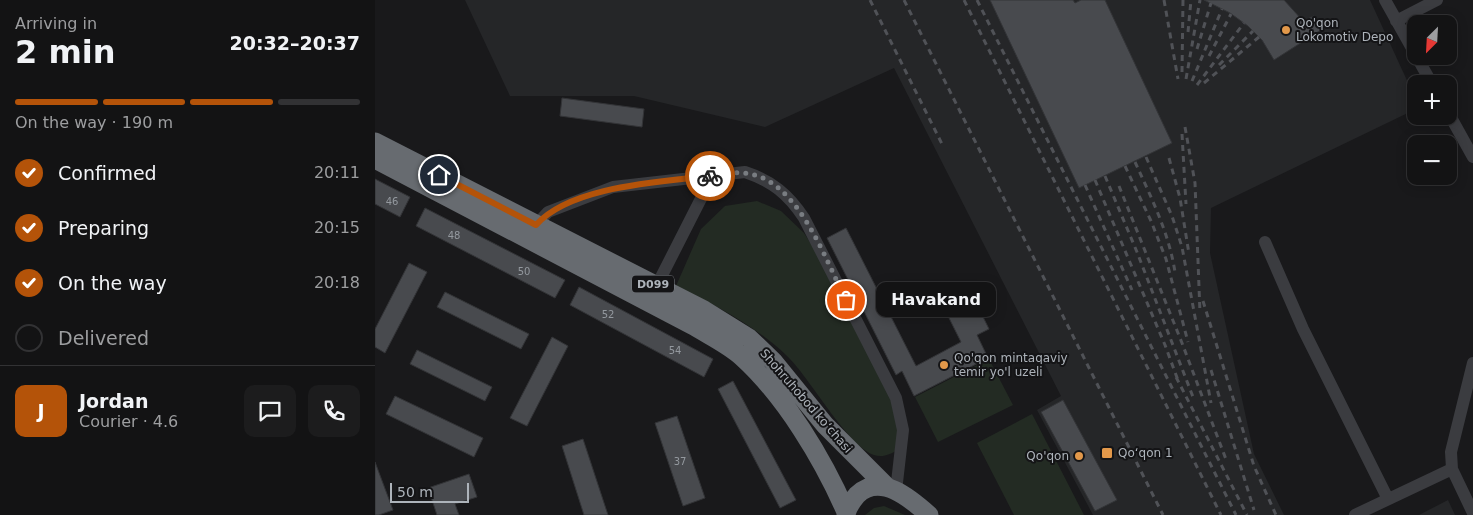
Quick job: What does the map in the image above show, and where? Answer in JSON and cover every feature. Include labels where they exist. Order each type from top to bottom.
[{"type":"highway","name":"Shohruhobod koʻchasi","points":[[375,142],[536,225],[652,294],[694,326],[741,355],[759,374],[807,441],[833,484],[846,513]]},
{"type":"highway","name":"Shohruhobod koʻchasi","points":[[375,159],[652,294],[704,310],[749,338],[773,361],[831,432],[891,489]]},
{"type":"highway","name":"D099","points":[[846,513],[851,501],[861,492],[873,487],[891,489],[913,501],[929,515]]},
{"type":"street","points":[[1385,0],[1427,75]]},
{"type":"street","points":[[1396,21],[1437,0]]},
{"type":"street","points":[[1455,125],[1473,157]]},
{"type":"street","points":[[536,225],[548,212],[613,188],[745,172],[764,178],[780,189],[793,202],[804,218],[896,398],[903,430],[891,489]]},
{"type":"street","points":[[652,294],[713,175]]},
{"type":"street","points":[[1265,242],[1303,330],[1389,499]]},
{"type":"street","points":[[1473,363],[1470,383],[1451,452],[1453,469],[1473,513]]},
{"type":"street","points":[[1355,515],[1453,469]]},
{"type":"shaded area","points":[[465,0],[1370,0],[1407,80],[1407,113],[1211,208],[1210,253],[1254,454],[1284,515],[1093,515],[1037,410],[1061,396],[894,68],[765,127],[634,96],[510,96]]},
{"type":"shaded area","points":[[757,201],[781,211],[804,233],[829,272],[896,410],[899,449],[896,451],[881,456],[874,455],[863,449],[840,425],[796,365],[774,344],[734,316],[676,286],[701,229],[725,206]]},
{"type":"shaded area","points":[[989,359],[1013,405],[938,442],[915,397]]},
{"type":"shaded area","points":[[1032,414],[1084,515],[1014,515],[977,443]]},
{"type":"shaded area","points":[[1448,500],[1455,515],[1419,515]]},
{"type":"shaded area","points":[[884,506],[905,515],[865,515],[874,508]]},
{"type":"building","points":[[990,0],[1073,0],[1075,3],[1081,0],[1105,0],[1172,143],[1079,188]]},
{"type":"building","name":"Qo'qon Lokomotiv Depo","points":[[1204,0],[1284,0],[1303,21],[1314,16],[1324,28],[1274,60],[1262,40],[1248,26],[1230,13]]},
{"type":"building","points":[[562,98],[644,109],[642,127],[560,116]]},
{"type":"building","points":[[375,179],[410,197],[400,217],[375,204]]},
{"type":"building","points":[[425,208],[565,280],[555,298],[416,226]]},
{"type":"building","points":[[846,228],[916,366],[961,342],[939,298],[967,284],[989,329],[977,335],[988,358],[914,396],[902,371],[896,375],[827,238]]},
{"type":"building","points":[[409,263],[427,272],[385,353],[375,347],[375,329]]},
{"type":"building","points":[[579,287],[713,359],[704,377],[570,305]]},
{"type":"building","points":[[445,292],[529,334],[521,349],[437,307]]},
{"type":"building","points":[[552,337],[568,346],[527,426],[510,418]]},
{"type":"building","points":[[417,350],[492,387],[485,401],[410,364]]},
{"type":"building","points":[[733,381],[796,500],[780,508],[718,389]]},
{"type":"building","points":[[395,396],[483,438],[474,457],[386,414]]},
{"type":"building","name":"Qo'qon","points":[[1063,400],[1117,500],[1095,511],[1041,412]]},
{"type":"building","points":[[677,416],[705,498],[683,506],[655,423]]},
{"type":"building","points":[[583,439],[608,515],[584,515],[562,446]]},
{"type":"building","points":[[375,462],[393,510],[379,515],[375,515]]},
{"type":"building","points":[[469,474],[477,497],[455,504],[459,515],[437,515],[428,488]]},
{"type":"railway","points":[[870,0],[942,144]]},
{"type":"railway","points":[[904,0],[1163,515]]},
{"type":"railway","points":[[964,0],[1221,515]]},
{"type":"railway","points":[[977,0],[1236,515]]},
{"type":"railway","points":[[1164,0],[1178,79]]},
{"type":"railway","points":[[1182,72],[1183,0]]},
{"type":"railway","points":[[1188,32],[1191,0]]},
{"type":"railway","points":[[1186,79],[1200,0]]},
{"type":"railway","points":[[1197,49],[1211,3]]},
{"type":"railway","points":[[1192,81],[1222,9]]},
{"type":"railway","points":[[1209,56],[1231,14]]},
{"type":"railway","points":[[1197,85],[1244,23]]},
{"type":"railway","points":[[1219,65],[1253,31]]},
{"type":"railway","points":[[1204,83],[1259,37]]},
{"type":"railway","points":[[1185,127],[1195,183],[1200,313]]},
{"type":"railway","points":[[1182,134],[1186,204]]},
{"type":"railway","points":[[1146,157],[1172,216],[1182,247],[1211,403]]},
{"type":"railway","points":[[1169,158],[1180,198],[1189,254]]},
{"type":"railway","points":[[1135,162],[1164,229],[1175,272]]},
{"type":"railway","points":[[1125,166],[1151,221],[1166,259],[1188,342]]},
{"type":"railway","points":[[1105,176],[1137,252],[1193,397]]},
{"type":"railway","points":[[1095,180],[1165,345],[1179,383]]},
{"type":"railway","points":[[1085,185],[1132,290]]},
{"type":"railway","points":[[1119,186],[1227,462]]},
{"type":"railway","points":[[1203,301],[1254,466],[1276,515]]},
{"type":"railway","points":[[1211,370],[1254,510]]},
{"type":"railway","points":[[1176,377],[1247,515]]},
{"type":"way so far","points":[[710,176],[745,172],[764,178],[780,189],[793,202],[804,218],[846,300]]},
{"type":"place","name":"Qo'qon Lokomotiv Depo","points":[[1286,30]]},
{"type":"place","name":"Havakand","points":[[846,300]]},
{"type":"place","name":"Qo'qon mintaqaviy temir yo'l uzeli","points":[[944,365]]},
{"type":"place","name":"Qoʻqon 1","points":[[1107,453]]},
{"type":"place","name":"Qo'qon","points":[[1079,456]]},
{"type":"route","points":[[439,175],[536,225],[548,212],[613,188],[710,176]]}]
